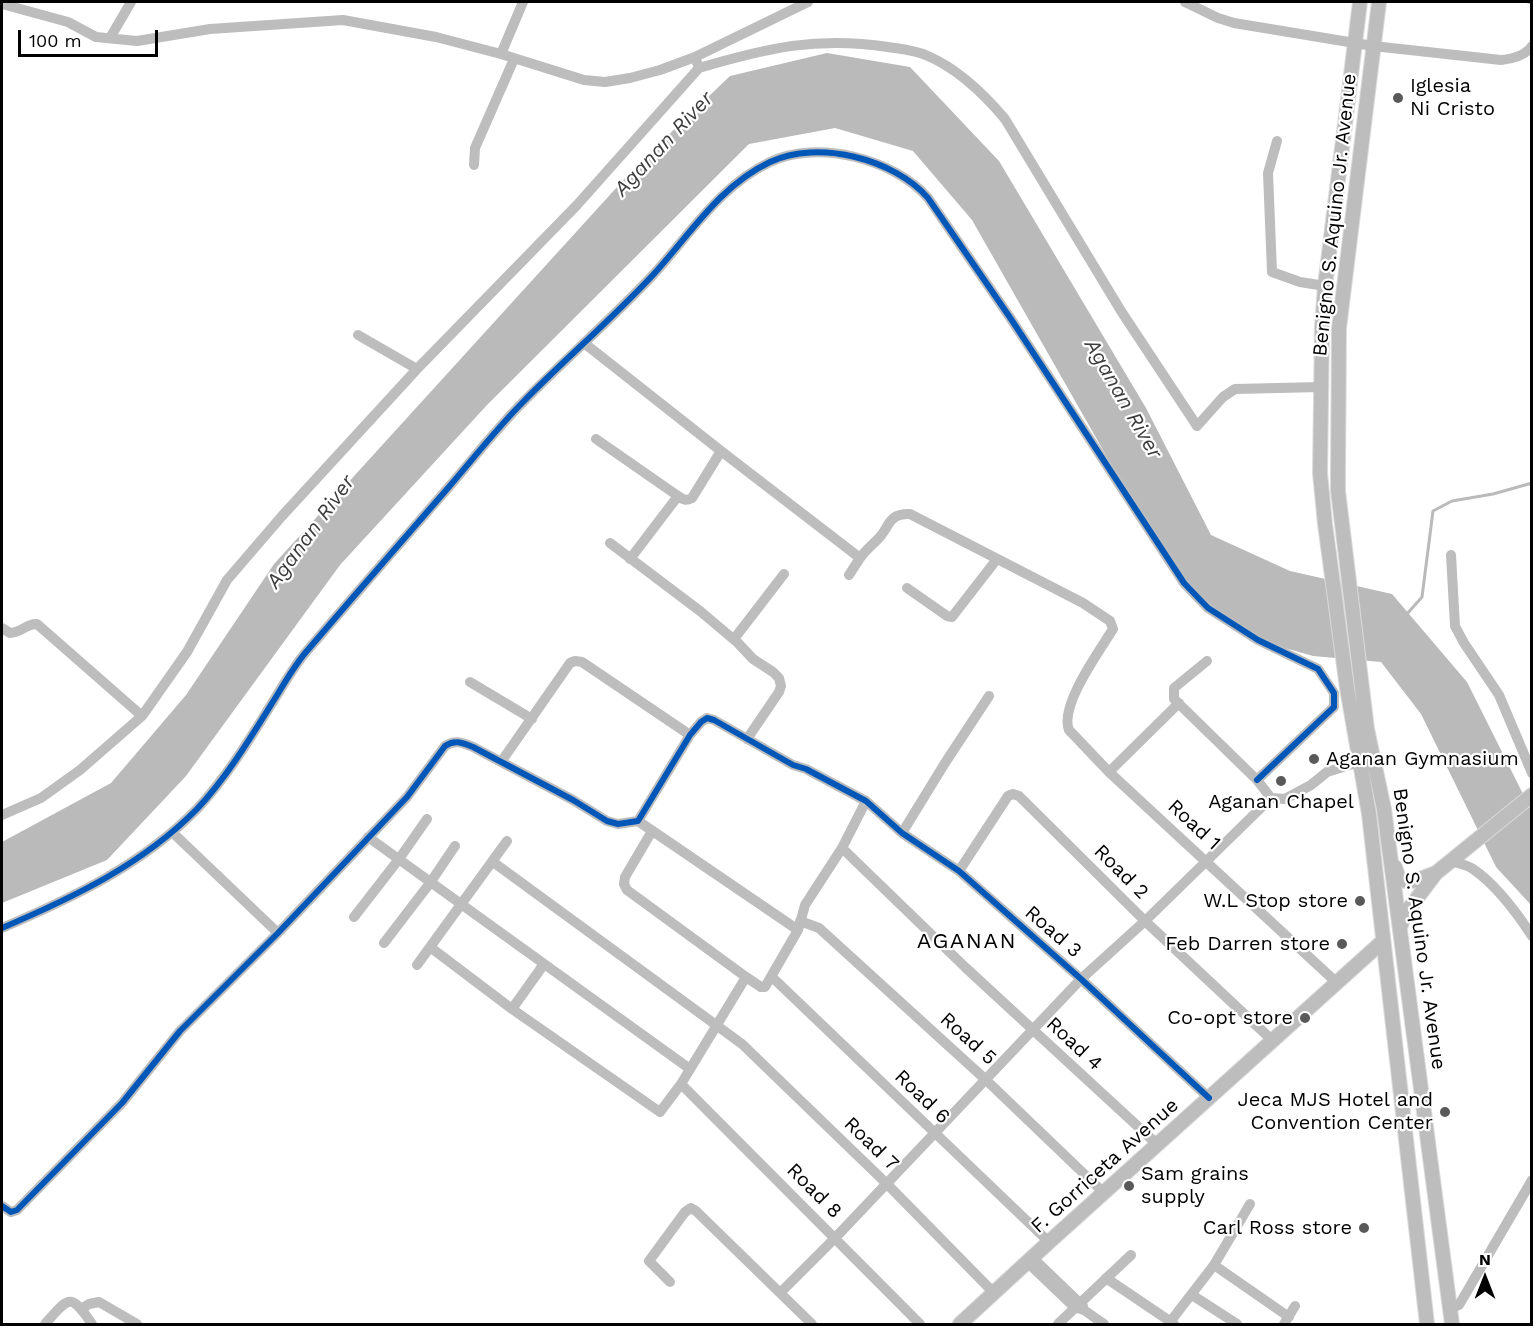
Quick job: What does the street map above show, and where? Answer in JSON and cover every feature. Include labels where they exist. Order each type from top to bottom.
[{"type":"main road","name":"Benigno S. Aquino Jr. Avenue","points":[[1360,2],[1325,286],[1320,474],[1347,688],[1366,760],[1384,810],[1452,1324]]},
{"type":"main road","name":"Benigno S. Aquino Jr. Avenue","points":[[1379,2],[1340,328],[1338,483],[1362,687],[1366,760],[1385,961],[1427,1324]]},
{"type":"main road","points":[[1401,934],[1404,916],[1436,873],[1532,795]]},
{"type":"main road","points":[[1374,853],[1383,843],[1388,846],[1400,879],[1414,882],[1436,873]]},
{"type":"main road","name":"F. Gorriceta Avenue","points":[[960,1324],[1383,941]]},
{"type":"main road","points":[[1362,958],[1370,953],[1378,952],[1385,961]]},
{"type":"main road","points":[[1404,1127],[1408,1134],[1417,1138],[1425,1132],[1426,1126]]},
{"type":"street","points":[[111,38],[131,2]]},
{"type":"street","points":[[501,54],[523,2]]},
{"type":"street","points":[[2,4],[68,22],[96,37],[137,41],[210,29],[343,20],[436,37],[501,54],[584,80],[605,82],[660,70],[695,57],[808,2]]},
{"type":"street","points":[[1185,2],[1234,23],[1373,46],[1501,60],[1512,59],[1530,48]]},
{"type":"street","points":[[2,815],[41,798],[80,770],[142,716],[187,652],[227,580],[282,516],[417,369],[577,205],[699,68],[746,54],[789,45],[824,42],[868,44],[928,56],[957,73],[981,92],[1005,119],[1121,311],[1197,426],[1222,397],[1234,389],[1321,387]]},
{"type":"street","points":[[695,57],[699,68]]},
{"type":"street","points":[[474,165],[475,148],[514,58]]},
{"type":"street","points":[[1277,141],[1268,173],[1272,272],[1275,275],[1300,282],[1325,286]]},
{"type":"street","points":[[2,928],[69,898],[115,874],[172,832],[197,809],[250,738],[303,656],[523,402],[653,275],[716,202],[744,178],[768,162],[790,154],[842,153],[868,161],[918,186],[1004,309],[1185,583],[1208,608],[1258,640],[1318,669],[1334,693],[1334,707],[1257,780]]},
{"type":"street","points":[[358,335],[417,369]]},
{"type":"street","points":[[584,343],[860,558]]},
{"type":"street","points":[[597,439],[683,500],[692,498],[721,451]]},
{"type":"street","points":[[630,559],[678,496]]},
{"type":"street","points":[[849,575],[892,519],[901,514],[910,514],[997,559],[952,617],[947,616],[907,588]]},
{"type":"street","points":[[610,543],[734,639],[753,659],[779,678],[781,686],[779,692],[747,739]]},
{"type":"street","points":[[1451,555],[1455,626],[1500,695],[1532,773]]},
{"type":"street","name":"Road 1","points":[[997,559],[1058,589],[1110,621],[1113,628],[1082,679],[1070,705],[1066,723],[1069,730],[1109,772],[1336,982]]},
{"type":"street","points":[[734,639],[784,574]]},
{"type":"street","points":[[2,627],[10,633],[18,633],[32,623],[37,624],[142,716]]},
{"type":"street","points":[[2,1206],[11,1212],[17,1210],[122,1103],[180,1031],[278,933],[407,796],[445,746],[458,741],[473,747],[608,821],[618,824],[638,821],[690,735],[582,662],[575,661],[570,663],[501,762]]},
{"type":"street","points":[[1207,661],[1174,688],[1174,699],[1257,780],[1271,798],[1285,799],[1311,785],[1327,772],[1366,760]]},
{"type":"street","points":[[470,682],[532,719]]},
{"type":"street","points":[[902,833],[989,696]]},
{"type":"street","points":[[1109,772],[1179,703]]},
{"type":"street","name":"Road 3","points":[[690,735],[707,718],[714,720],[793,765],[806,769],[866,801],[902,833],[959,871],[1081,979],[1209,1098]]},
{"type":"street","name":"Road 2","points":[[959,871],[1008,796],[1013,794],[1019,796],[1145,921],[1273,1041]]},
{"type":"street","points":[[781,1292],[1081,979],[1145,921],[1271,798]]},
{"type":"street","points":[[652,831],[625,877],[624,884],[627,890],[746,977],[761,987],[765,987],[799,926],[805,905],[842,848],[866,801]]},
{"type":"street","points":[[354,917],[427,819]]},
{"type":"street","name":"Road 5","points":[[638,821],[799,926],[819,928],[985,1079],[1104,1193]]},
{"type":"street","points":[[172,832],[278,933]]},
{"type":"street","points":[[368,837],[690,1069]]},
{"type":"street","points":[[417,965],[507,841]]},
{"type":"street","points":[[384,943],[455,846]]},
{"type":"street","name":"Road 4","points":[[842,848],[1033,1031],[1158,1145]]},
{"type":"street","points":[[1451,861],[1471,868],[1481,876],[1519,916],[1532,936]]},
{"type":"street","name":"Road 7","points":[[493,862],[742,1044],[887,1184],[994,1293]]},
{"type":"street","points":[[430,947],[512,1009],[660,1112],[681,1084],[746,977]]},
{"type":"street","points":[[512,1009],[543,964]]},
{"type":"street","name":"Road 6","points":[[772,977],[1049,1242]]},
{"type":"street","name":"Road 8","points":[[681,1084],[920,1324]]},
{"type":"street","points":[[1450,1308],[1459,1305],[1532,1180]]},
{"type":"street","points":[[1106,1278],[1172,1323],[1214,1265],[1250,1204]]},
{"type":"street","points":[[670,1282],[649,1261],[685,1212],[691,1208],[812,1324]]},
{"type":"street","points":[[1058,1324],[1080,1306],[1131,1256]]},
{"type":"street","points":[[1030,1260],[1080,1306],[1104,1324]]},
{"type":"street","points":[[1214,1265],[1286,1321],[1295,1306]]},
{"type":"street","points":[[1192,1295],[1237,1324]]},
{"type":"street","points":[[44,1324],[63,1304],[69,1301],[74,1302],[92,1324]]},
{"type":"street","points":[[81,1309],[99,1302],[137,1324]]},
{"type":"water","name":"Aganan River","points":[[827,53],[910,67],[999,161],[1146,408],[1211,535],[1290,571],[1392,594],[1467,682],[1531,810],[1531,905],[1496,867],[1421,714],[1381,662],[1313,656],[1243,636],[1204,607],[1107,457],[972,220],[913,151],[835,128],[749,144],[487,405],[340,565],[186,776],[107,860],[2,903],[2,842],[111,783],[186,695],[274,564],[638,164],[730,76]]},
{"type":"waterway","points":[[1528,2],[1532,3]]},
{"type":"waterway","points":[[1406,615],[1422,597],[1433,511],[1452,501],[1493,494],[1532,483]]},
{"type":"cycle path","points":[[2,928],[80,892],[130,863],[176,829],[197,809],[238,756],[302,657],[514,411],[636,292],[735,184],[770,162],[789,155],[810,152],[832,153],[876,163],[913,184],[928,198],[1011,319],[1184,583],[1208,608],[1258,640],[1318,669],[1334,693],[1334,707],[1257,780]]},
{"type":"cycle path","points":[[2,1206],[11,1212],[17,1210],[122,1103],[180,1031],[278,933],[407,797],[445,746],[456,742],[473,747],[573,800],[607,821],[618,824],[638,821],[690,735],[707,718],[793,765],[806,769],[866,801],[902,833],[959,871],[1081,979],[1209,1098]]},
{"type":"place","name":"Iglesia Ni Cristo","points":[[1398,98]]},
{"type":"place","name":"Aganan Gymnasium","points":[[1314,759]]},
{"type":"place","name":"Aganan Chapel","points":[[1281,781]]},
{"type":"place","name":"W.L Stop store","points":[[1360,901]]},
{"type":"place","name":"Feb Darren store","points":[[1342,944]]},
{"type":"place","name":"Co-opt store","points":[[1305,1018]]},
{"type":"place","name":"Jeca MJS Hotel and Convention Center","points":[[1445,1112]]},
{"type":"place","name":"Sam grains supply","points":[[1129,1186]]},
{"type":"place","name":"Carl Ross store","points":[[1364,1228]]},
{"type":"district","name":"AGANAN","points":[[967,942]]}]
